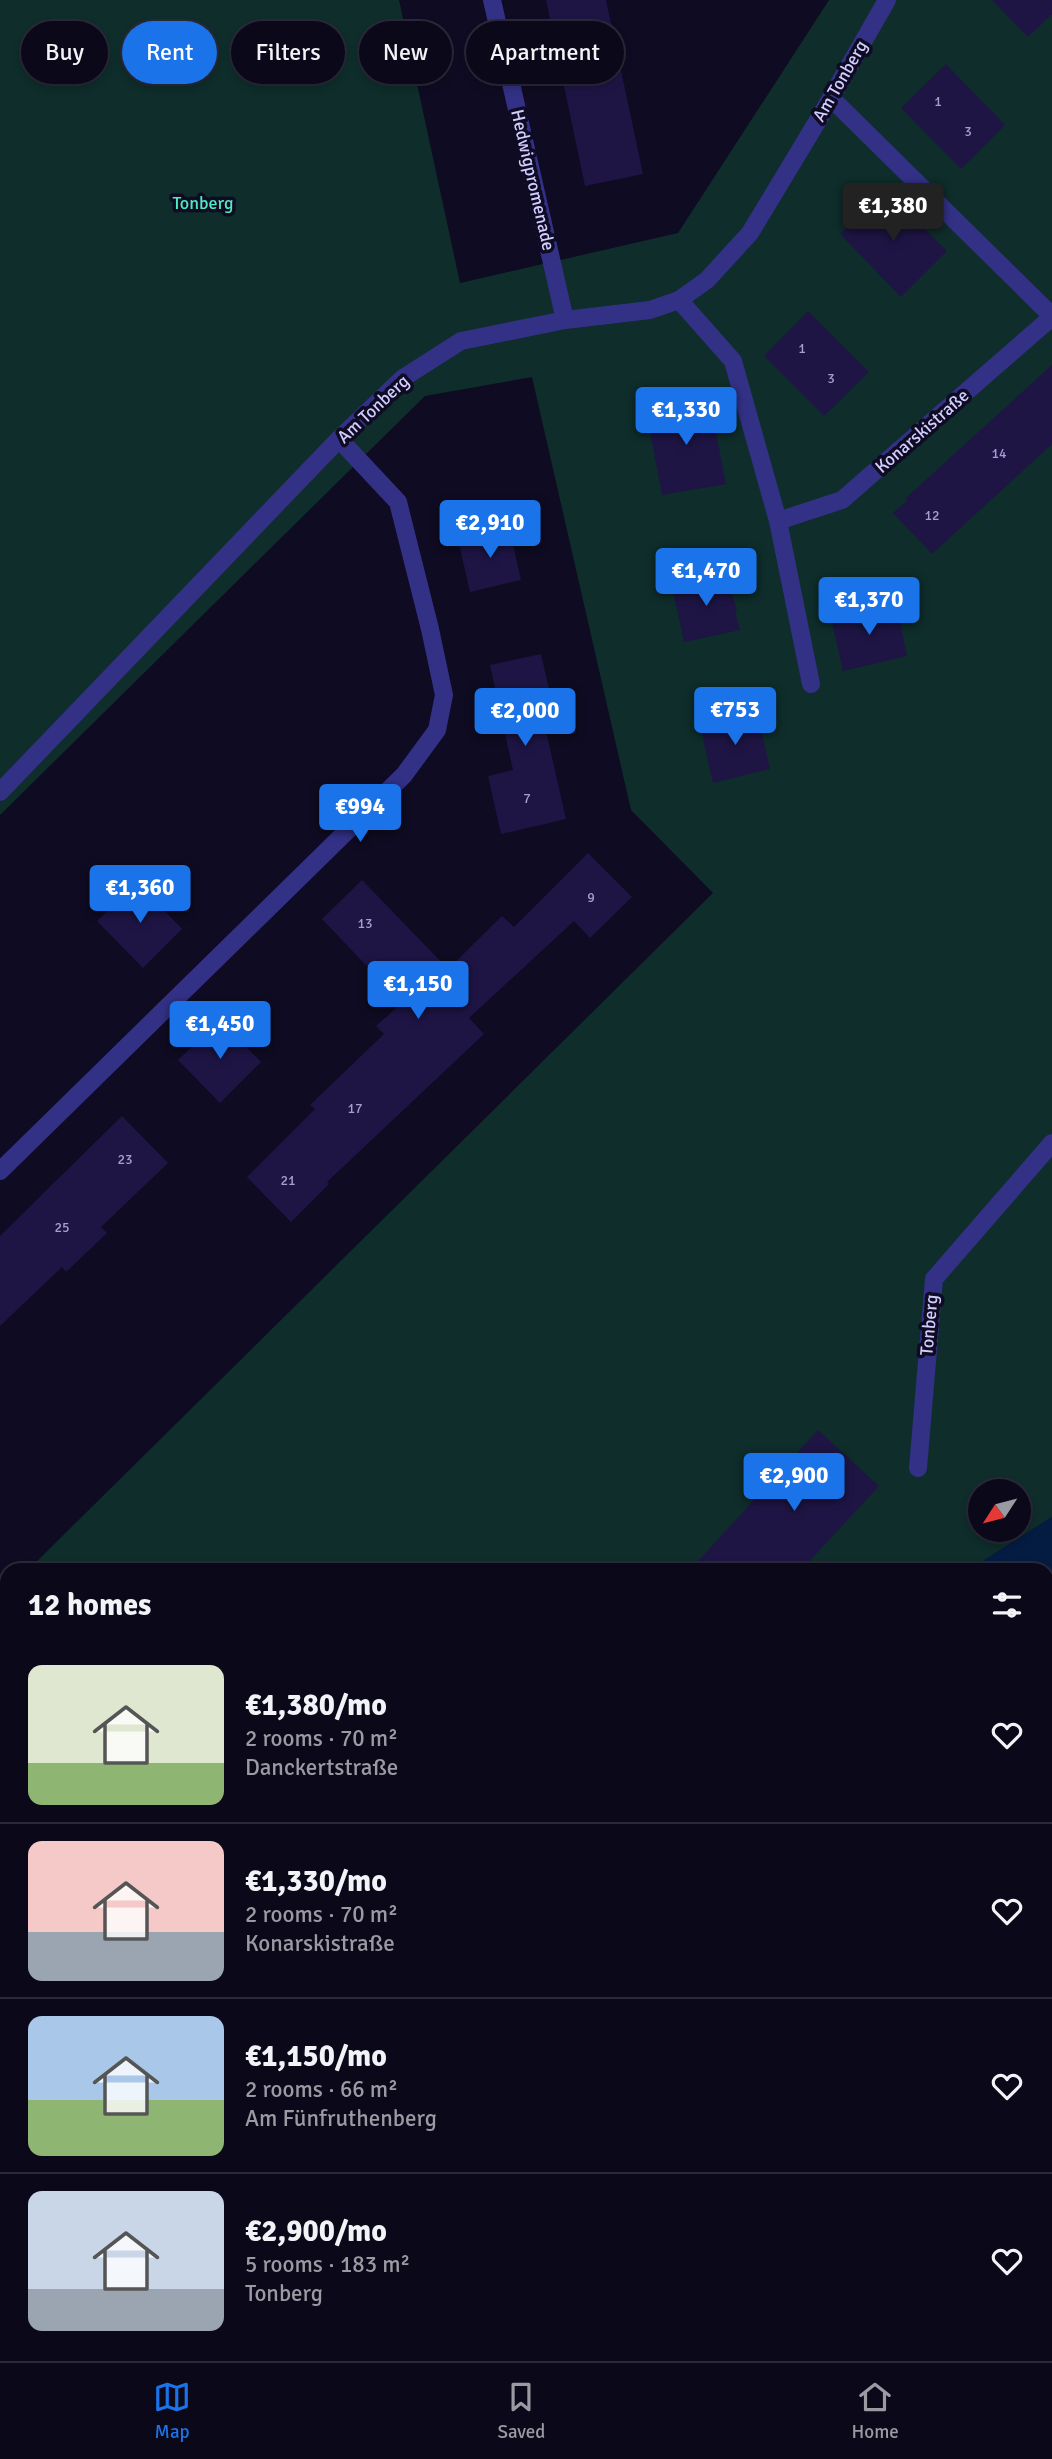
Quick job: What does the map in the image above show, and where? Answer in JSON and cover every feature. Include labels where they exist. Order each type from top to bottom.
[{"type":"street","name":"Hedwigpromenade","points":[[492,0],[565,320]]},
{"type":"street","name":"Am Tonberg","points":[[0,792],[339,439],[403,378],[461,341],[565,320],[650,310],[679,300],[707,280],[750,233],[887,0]]},
{"type":"street","points":[[831,98],[1052,317]]},
{"type":"street","points":[[679,300],[733,361],[778,521],[811,684]]},
{"type":"street","name":"Konarskistraße","points":[[778,521],[842,500],[1052,317]]},
{"type":"street","points":[[0,1171],[404,775],[437,730],[444,695],[398,502],[339,439]]},
{"type":"street","name":"Tonberg","points":[[918,1468],[934,1279],[1052,1143]]},
{"type":"green space","points":[[0,0],[399,0],[404,21],[359,21],[359,84],[417,84],[460,283],[678,233],[829,0],[1052,0],[1052,1517],[1031,1530],[1031,1479],[968,1479],[968,1542],[1013,1542],[980,1563],[35,1563],[713,893],[631,810],[532,377],[425,396],[0,815]]},
{"type":"water","points":[[1052,1517],[1052,1563],[980,1563],[1013,1542],[1031,1542],[1031,1530]]},
{"type":"building","points":[[546,0],[606,0],[610,21],[550,21]]},
{"type":"building","points":[[992,0],[1052,0],[1052,14],[1028,37]]},
{"type":"building","points":[[946,64],[1005,125],[961,169],[901,108]]},
{"type":"building","points":[[564,84],[624,84],[643,174],[585,186]]},
{"type":"building","points":[[885,190],[947,251],[901,297],[840,234]]},
{"type":"building","points":[[808,311],[869,372],[824,416],[764,356]]},
{"type":"building","points":[[1052,365],[1052,444],[932,554],[893,513],[907,501],[906,498]]},
{"type":"building","points":[[709,397],[726,484],[662,495],[646,410]]},
{"type":"building","points":[[509,527],[521,580],[470,592],[458,539]]},
{"type":"building","points":[[727,575],[740,630],[684,642],[672,587]]},
{"type":"building","points":[[896,603],[907,656],[843,671],[831,618]]},
{"type":"building","points":[[541,654],[553,706],[541,709],[566,819],[501,834],[488,776],[513,770],[490,665]]},
{"type":"building","points":[[757,712],[770,769],[713,783],[700,725]]},
{"type":"building","points":[[588,853],[632,897],[590,938],[574,921],[469,1018],[484,1034],[327,1182],[329,1184],[291,1222],[247,1177],[315,1109],[310,1105],[384,1034],[376,1026],[402,1003],[322,919],[362,880],[448,969],[502,916],[514,927]]},
{"type":"building","points":[[137,882],[182,929],[143,968],[97,921]]},
{"type":"building","points":[[220,1020],[261,1062],[220,1103],[178,1060]]},
{"type":"building","points":[[122,1116],[168,1163],[101,1227],[107,1233],[66,1272],[62,1267],[0,1326],[0,1236]]},
{"type":"building","points":[[818,1430],[879,1486],[808,1563],[696,1563]]}]
